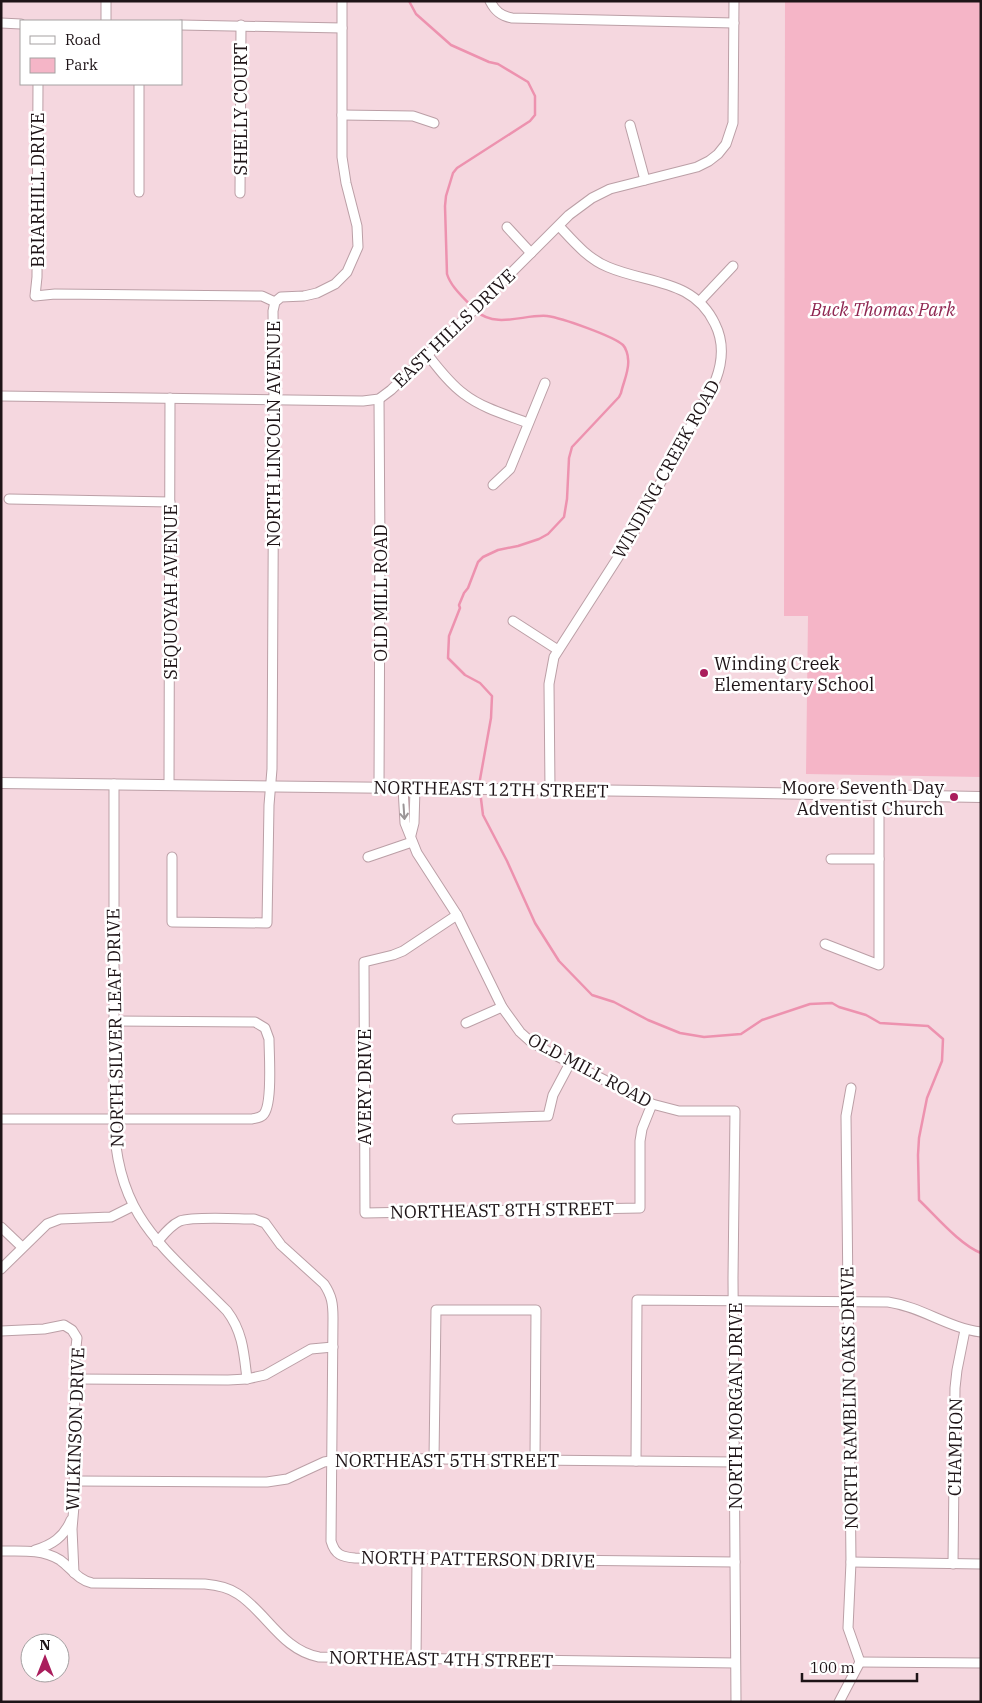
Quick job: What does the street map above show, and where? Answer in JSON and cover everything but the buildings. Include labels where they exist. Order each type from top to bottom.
[{"type":"street","points":[[106,1],[106,20]]},
{"type":"street","name":"NORTH LINCOLN AVENUE","points":[[172,857],[172,922],[267,922],[269,805],[272,769],[273,311],[275,302],[281,297],[310,295],[328,288],[347,272],[358,247],[358,234],[344,171],[342,148],[342,1]]},
{"type":"street","points":[[490,1],[493,8],[499,13],[512,18],[734,23]]},
{"type":"street","name":"EAST HILLS DRIVE","points":[[1,396],[363,401],[379,399],[391,390],[461,323],[569,215],[592,198],[610,190],[697,166],[709,161],[718,154],[726,144],[734,123],[734,1]]},
{"type":"street","points":[[1,23],[20,24]]},
{"type":"street","points":[[182,25],[342,28]]},
{"type":"street","name":"SHELLY COURT","points":[[240,193],[241,26]]},
{"type":"street","name":"BRIARHILL DRIVE","points":[[38,85],[37,277],[35,296],[56,294],[262,296],[275,302]]},
{"type":"street","points":[[139,85],[139,192]]},
{"type":"street","points":[[342,114],[413,116],[434,123]]},
{"type":"street","points":[[630,125],[645,180]]},
{"type":"street","name":"WINDING CREEK ROAD","points":[[550,789],[549,684],[552,664],[558,650],[633,534],[716,379],[722,361],[722,344],[716,325],[700,301],[687,292],[607,267],[586,253],[559,226]]},
{"type":"street","points":[[507,228],[531,254]]},
{"type":"street","points":[[700,301],[733,266]]},
{"type":"street","points":[[427,354],[463,394],[528,423]]},
{"type":"street","points":[[493,484],[510,469],[545,383]]},
{"type":"street","name":"SEQUOYAH AVENUE","points":[[169,785],[170,398]]},
{"type":"street","name":"OLD MILL ROAD","points":[[379,399],[379,787]]},
{"type":"street","points":[[9,500],[170,502]]},
{"type":"street","points":[[513,621],[558,650]]},
{"type":"street","name":"NORTHEAST 12TH STREET","points":[[1,783],[550,789],[981,797]]},
{"type":"street","name":"NORTH SILVER LEAF DRIVE","points":[[114,784],[114,1139],[118,1162],[132,1206],[157,1242],[231,1316],[242,1339],[247,1379]]},
{"type":"street","name":"OLD MILL ROAD","points":[[403,788],[405,823],[424,866],[457,915],[502,1007],[520,1032],[530,1041],[570,1063],[652,1104],[679,1111],[735,1111]]},
{"type":"street","points":[[368,857],[411,838],[416,788]]},
{"type":"street","points":[[825,944],[879,965],[879,795]]},
{"type":"street","points":[[830,858],[879,859]]},
{"type":"street","name":"AVERY DRIVE","points":[[365,1213],[364,962],[403,951],[457,915]]},
{"type":"street","points":[[466,1023],[502,1007]]},
{"type":"street","points":[[1,1119],[252,1119],[264,1115],[269,1098],[269,1040],[267,1031],[260,1024],[236,1021],[114,1021]]},
{"type":"street","points":[[457,1119],[548,1116],[553,1095],[570,1063]]},
{"type":"street","name":"NORTH RAMBLIN OAKS DRIVE","points":[[851,1088],[846,1116],[851,1562],[848,1628],[860,1662]]},
{"type":"street","name":"NORTHEAST 8TH STREET","points":[[365,1213],[640,1208],[640,1141],[642,1129],[652,1104]]},
{"type":"street","name":"NORTH MORGAN DRIVE","points":[[735,1111],[733,1258],[735,1301],[736,1702]]},
{"type":"street","points":[[1,1269],[41,1228],[55,1220],[110,1217],[132,1206]]},
{"type":"street","name":"NORTH PATTERSON DRIVE","points":[[157,1242],[175,1224],[187,1219],[260,1220],[269,1228],[281,1245],[324,1284],[329,1291],[333,1303],[331,1541],[336,1553],[341,1556],[417,1559],[735,1562]]},
{"type":"street","points":[[1,1228],[22,1247]]},
{"type":"street","points":[[636,1461],[637,1300],[873,1301],[914,1307],[953,1326],[981,1332]]},
{"type":"street","points":[[434,1459],[436,1310],[536,1310],[536,1459]]},
{"type":"street","name":"WILKINSON DRIVE","points":[[1,1331],[60,1325],[69,1328],[77,1338],[75,1356],[75,1481],[72,1517],[74,1573]]},
{"type":"street","name":"CHAMPION","points":[[953,1564],[955,1388],[965,1330]]},
{"type":"street","points":[[75,1379],[247,1379],[265,1375],[311,1350],[333,1347]]},
{"type":"street","name":"NORTHEAST 5TH STREET","points":[[75,1481],[267,1482],[287,1479],[315,1465],[348,1458],[735,1462]]},
{"type":"street","points":[[32,1551],[58,1540],[68,1527],[72,1517]]},
{"type":"street","name":"NORTHEAST 4TH STREET","points":[[1,1550],[32,1551],[52,1556],[64,1563],[79,1578],[92,1583],[206,1584],[224,1587],[239,1594],[290,1644],[302,1653],[328,1658],[735,1663]]},
{"type":"street","points":[[416,1659],[417,1559]]},
{"type":"street","points":[[851,1562],[981,1564]]},
{"type":"street","points":[[839,1702],[860,1662],[981,1663]]},
{"type":"green space","name":"Buck Thomas Park","points":[[785,1],[981,1],[981,777],[806,774],[808,616],[784,616]]},
{"type":"waterway","points":[[409,1],[416,14],[451,45],[489,62],[498,64],[528,82],[535,96],[535,115],[530,121],[457,168],[453,173],[446,196],[447,274],[454,288],[472,307]]},
{"type":"waterway","points":[[476,311],[484,316],[502,320],[538,316],[554,317],[599,332],[617,341],[623,345],[628,356],[628,367],[619,397],[572,447],[569,458],[564,517],[548,534],[539,539],[498,550],[483,557],[478,562],[459,605],[460,608],[449,636],[448,658],[465,675],[480,683],[492,696],[491,718],[479,785]]},
{"type":"waterway","points":[[480,791],[483,815],[507,861],[535,923],[559,961],[592,995],[614,1002],[648,1020],[680,1033],[704,1037],[741,1034],[762,1020],[810,1004],[832,1003],[866,1015],[880,1023],[928,1026],[943,1039],[942,1061],[927,1098],[919,1138],[919,1200],[956,1237],[981,1253]]},
{"type":"place","name":"Winding Creek Elementary School","points":[[704,673]]},
{"type":"place","name":"Moore Seventh Day Adventist Church","points":[[954,797]]}]
